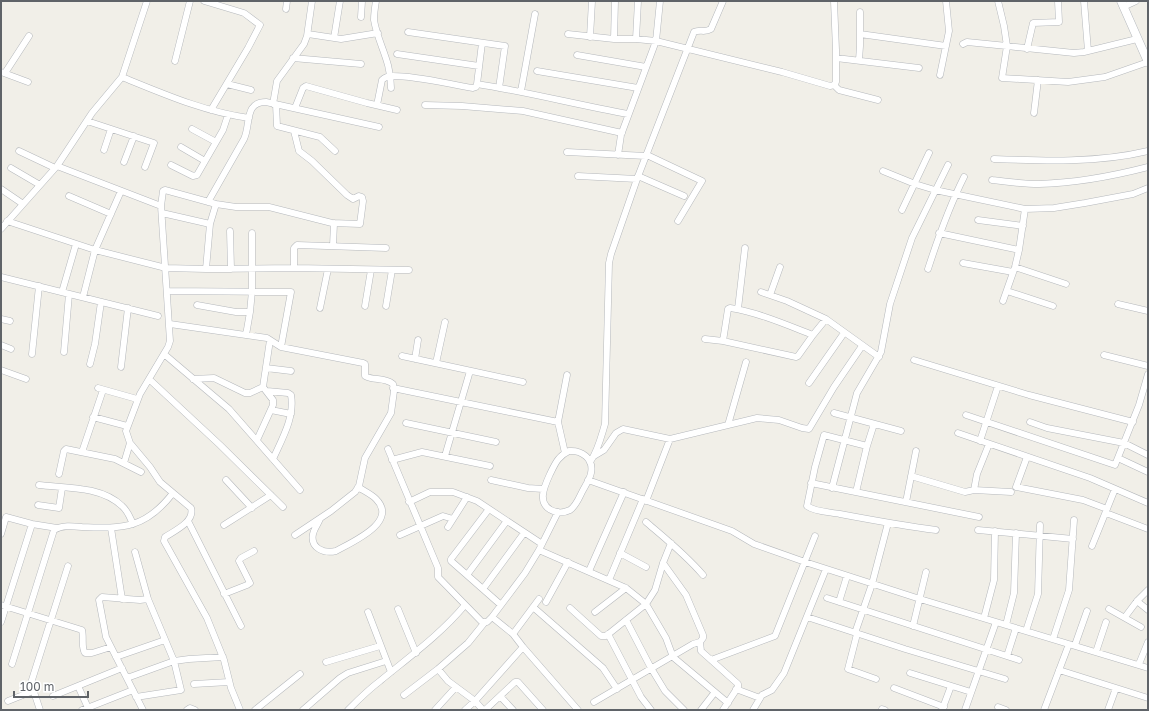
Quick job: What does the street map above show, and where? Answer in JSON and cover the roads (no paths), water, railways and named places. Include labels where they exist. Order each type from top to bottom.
[{"type":"main road","points":[[1122,4],[1137,39],[1145,47],[1148,62]]},
{"type":"street","points":[[1,229],[56,167],[87,121],[122,77],[148,1]]},
{"type":"street","points":[[175,61],[190,1]]},
{"type":"street","points":[[204,1],[244,13],[260,25],[211,110]]},
{"type":"street","points":[[286,8],[287,1]]},
{"type":"street","points":[[312,1],[308,34],[304,44],[277,81],[274,104],[277,126],[320,137],[336,151]]},
{"type":"street","points":[[334,38],[340,1]]},
{"type":"street","points":[[361,17],[362,1]]},
{"type":"street","points":[[376,1],[374,19],[389,64],[391,88]]},
{"type":"street","points":[[590,37],[592,1]]},
{"type":"street","points":[[614,39],[615,1]]},
{"type":"street","points":[[636,38],[638,1]]},
{"type":"street","points":[[618,155],[622,133],[628,114],[656,41],[660,1]]},
{"type":"street","points":[[592,459],[575,451],[565,453],[558,458],[543,489],[542,495],[547,507],[552,511],[558,512],[571,510],[591,474],[592,459],[600,441],[605,424],[609,263],[611,254],[638,177],[694,32],[698,30],[707,31],[711,29],[723,1]]},
{"type":"street","points":[[834,1],[836,82],[834,85]]},
{"type":"street","points":[[940,75],[950,31],[946,1]]},
{"type":"street","points":[[998,1],[1007,46],[1002,78],[1068,82],[1105,77],[1148,62]]},
{"type":"street","points":[[1027,49],[1033,23],[1060,22],[1058,1]]},
{"type":"street","points":[[1084,1],[1088,51]]},
{"type":"street","points":[[1122,4],[1136,1]]},
{"type":"street","points":[[859,60],[860,12]]},
{"type":"street","points":[[521,91],[535,14]]},
{"type":"street","points":[[408,32],[505,46],[499,88]]},
{"type":"street","points":[[308,34],[341,39],[378,33]]},
{"type":"street","points":[[568,34],[614,39],[636,38],[656,41],[782,72],[830,86],[834,85],[839,90],[878,100]]},
{"type":"street","points":[[860,34],[946,46]]},
{"type":"street","points":[[28,82],[3,73],[29,36]]},
{"type":"street","points":[[963,44],[967,42],[1064,53],[1088,51],[1137,39]]},
{"type":"street","points":[[377,105],[382,80],[391,76],[436,81],[473,88],[476,87],[482,43]]},
{"type":"street","points":[[397,54],[479,66]]},
{"type":"street","points":[[577,55],[646,67]]},
{"type":"street","points":[[293,58],[361,64]]},
{"type":"street","points":[[836,58],[920,68]]},
{"type":"street","points":[[537,71],[638,88]]},
{"type":"street","points":[[122,77],[211,110],[228,115],[249,118]]},
{"type":"street","points":[[1034,113],[1038,80]]},
{"type":"street","points":[[227,84],[251,90]]},
{"type":"street","points":[[477,84],[521,91],[580,105],[628,114]]},
{"type":"street","points":[[295,108],[303,88],[306,86],[398,110]]},
{"type":"street","points":[[208,202],[244,140],[253,105],[257,102],[295,108],[380,127]]},
{"type":"street","points":[[425,105],[462,106],[522,111],[622,133]]},
{"type":"street","points":[[171,165],[193,176],[196,176],[223,130],[228,115]]},
{"type":"street","points":[[87,121],[154,143],[145,167]]},
{"type":"street","points":[[104,150],[111,129]]},
{"type":"street","points":[[192,129],[216,142]]},
{"type":"street","points":[[240,710],[229,682],[223,656],[207,618],[164,541],[165,537],[188,521],[191,517],[191,508],[160,482],[150,467],[130,443],[126,431],[138,399],[170,341],[161,196],[163,191],[165,190],[216,204],[236,207],[269,208],[334,223],[360,224],[363,199],[359,196],[353,199],[347,195],[312,161],[299,151],[294,131]]},
{"type":"street","points":[[124,162],[134,136]]},
{"type":"street","points":[[181,147],[205,161]]},
{"type":"street","points":[[19,150],[56,167],[121,191],[162,210],[210,224]]},
{"type":"street","points":[[994,159],[1032,161],[1102,158],[1148,151]]},
{"type":"street","points":[[567,152],[647,155],[702,181],[678,221]]},
{"type":"street","points":[[902,210],[929,153]]},
{"type":"street","points":[[832,488],[857,393],[882,352],[890,304],[912,238],[948,165]]},
{"type":"street","points":[[992,180],[1040,184],[1091,179],[1126,173],[1148,167]]},
{"type":"street","points":[[12,168],[40,185]]},
{"type":"street","points":[[883,171],[915,184],[935,190],[1025,209],[1054,208],[1085,203],[1133,194],[1148,188]]},
{"type":"street","points":[[578,176],[638,177],[684,196]]},
{"type":"street","points":[[928,269],[939,233],[955,194],[964,177]]},
{"type":"street","points":[[1,189],[23,204]]},
{"type":"street","points":[[83,297],[95,250],[121,191]]},
{"type":"street","points":[[69,196],[111,214]]},
{"type":"street","points":[[206,269],[210,224],[216,204]]},
{"type":"street","points":[[1003,301],[1014,270],[1019,250],[1025,209]]},
{"type":"street","points":[[978,220],[1023,226]]},
{"type":"street","points":[[7,221],[95,250],[166,268],[409,270]]},
{"type":"street","points":[[333,246],[334,223]]},
{"type":"street","points":[[230,231],[231,269]]},
{"type":"street","points":[[246,335],[252,291],[252,233]]},
{"type":"street","points":[[939,233],[1019,250]]},
{"type":"street","points":[[64,352],[66,293],[76,244]]},
{"type":"street","points":[[294,268],[295,246],[386,248]]},
{"type":"street","points":[[738,309],[745,248]]},
{"type":"street","points":[[963,263],[1014,270],[1066,284]]},
{"type":"street","points":[[770,295],[780,268]]},
{"type":"street","points":[[320,308],[328,269]]},
{"type":"street","points":[[364,306],[371,270]]},
{"type":"street","points":[[386,306],[392,270]]},
{"type":"street","points":[[1,277],[158,316]]},
{"type":"street","points":[[32,354],[39,286]]},
{"type":"street","points":[[167,291],[291,292],[281,347]]},
{"type":"street","points":[[1007,291],[1053,306]]},
{"type":"street","points":[[762,292],[787,301],[826,319],[879,357]]},
{"type":"street","points":[[90,364],[95,344],[101,302]]},
{"type":"street","points":[[1118,304],[1148,311]]},
{"type":"street","points":[[197,305],[236,312],[250,312]]},
{"type":"street","points":[[121,367],[128,308]]},
{"type":"street","points":[[723,341],[728,309],[730,308],[738,309],[813,335]]},
{"type":"street","points":[[1,319],[10,321]]},
{"type":"street","points":[[705,339],[723,341],[796,357],[826,319]]},
{"type":"street","points":[[436,363],[446,322]]},
{"type":"street","points":[[170,324],[246,335],[270,340],[281,347],[363,363],[365,376],[388,381],[393,384],[392,406],[390,413],[365,458],[363,474],[355,492],[296,535]]},
{"type":"street","points":[[809,383],[844,333]]},
{"type":"street","points":[[257,440],[273,400],[265,389],[270,340]]},
{"type":"street","points":[[415,359],[418,340]]},
{"type":"street","points":[[1,345],[11,349]]},
{"type":"street","points":[[592,459],[604,450],[616,433],[623,429],[670,439],[757,418],[779,420],[809,429],[834,387],[862,346]]},
{"type":"street","points":[[164,354],[229,409],[300,490]]},
{"type":"street","points":[[1104,355],[1148,366]]},
{"type":"street","points":[[402,356],[523,382]]},
{"type":"street","points":[[914,360],[998,386],[1133,422]]},
{"type":"street","points":[[728,425],[746,362]]},
{"type":"street","points":[[266,368],[291,371]]},
{"type":"street","points":[[1,370],[26,379]]},
{"type":"street","points":[[445,456],[470,371]]},
{"type":"street","points":[[565,453],[558,422],[567,374]]},
{"type":"street","points":[[966,415],[1114,465],[1133,422],[1148,374]]},
{"type":"street","points":[[193,379],[214,378],[245,393],[265,389],[291,394],[291,414],[284,435],[273,459]]},
{"type":"street","points":[[149,379],[220,445],[283,507]]},
{"type":"street","points":[[980,441],[998,386]]},
{"type":"street","points":[[393,388],[558,422]]},
{"type":"street","points":[[82,452],[101,389],[138,399]]},
{"type":"street","points":[[270,410],[291,414]]},
{"type":"street","points":[[834,413],[901,431]]},
{"type":"street","points":[[93,417],[127,426]]},
{"type":"street","points":[[1030,422],[1047,428],[1124,443],[1148,455]]},
{"type":"street","points":[[406,423],[496,442]]},
{"type":"street","points":[[856,492],[874,424]]},
{"type":"street","points":[[958,433],[1090,478],[1148,503]]},
{"type":"street","points":[[867,446],[824,435],[811,483],[807,506],[809,508],[888,523],[936,530]]},
{"type":"street","points":[[609,580],[645,500],[670,439]]},
{"type":"street","points":[[124,463],[130,443]]},
{"type":"street","points":[[974,490],[977,474],[989,444]]},
{"type":"street","points":[[59,474],[64,451],[66,449],[115,459],[141,472]]},
{"type":"street","points":[[388,449],[438,568],[438,577],[482,622],[485,622]]},
{"type":"street","points":[[906,502],[916,451]]},
{"type":"street","points":[[392,460],[422,452],[490,466]]},
{"type":"street","points":[[1027,457],[1016,487],[1082,500],[1148,529]]},
{"type":"street","points":[[1118,458],[1148,472]]},
{"type":"street","points":[[911,476],[965,492],[974,490],[1011,492]]},
{"type":"street","points":[[226,480],[252,508]]},
{"type":"street","points":[[491,480],[528,488],[543,489]]},
{"type":"street","points":[[588,480],[732,531],[754,544],[805,562],[920,599],[1139,664],[1148,668]]},
{"type":"street","points":[[811,483],[979,517]]},
{"type":"street","points":[[39,486],[92,491],[114,499],[122,505],[133,524]]},
{"type":"street","points":[[321,518],[313,533],[313,543],[323,552],[330,553],[336,551],[372,529],[380,521],[383,513],[382,507],[374,497],[358,487]]},
{"type":"street","points":[[38,505],[59,508],[62,488]]},
{"type":"street","points":[[1092,546],[1115,489]]},
{"type":"street","points":[[409,502],[430,492],[453,492],[467,497],[489,509],[524,533],[541,547],[568,562],[626,588],[646,604],[666,638],[673,657],[728,703]]},
{"type":"street","points":[[589,571],[624,492]]},
{"type":"street","points":[[1,534],[6,517],[32,524],[57,528],[67,526],[111,528],[133,524],[145,519],[159,509],[174,493]]},
{"type":"street","points":[[224,525],[271,495]]},
{"type":"street","points":[[448,527],[467,497]]},
{"type":"street","points":[[489,509],[451,561],[501,605]]},
{"type":"street","points":[[404,695],[438,669],[468,643],[485,622],[492,617],[525,573],[541,547],[558,512]]},
{"type":"street","points":[[400,535],[443,516],[453,520]]},
{"type":"street","points":[[1053,639],[1069,590],[1074,520]]},
{"type":"street","points":[[188,521],[241,626]]},
{"type":"street","points":[[467,575],[506,522]]},
{"type":"street","points":[[646,522],[691,561],[703,575]]},
{"type":"street","points":[[876,678],[848,669],[856,633],[872,584],[888,523]]},
{"type":"street","points":[[1,622],[4,605],[32,524]]},
{"type":"street","points":[[1026,631],[1038,594],[1040,525]]},
{"type":"street","points":[[12,664],[54,530],[57,528]]},
{"type":"street","points":[[111,528],[122,599]]},
{"type":"street","points":[[978,530],[1073,539]]},
{"type":"street","points":[[984,618],[994,580],[995,531]]},
{"type":"street","points":[[484,589],[524,533]]},
{"type":"street","points":[[1006,625],[1014,593],[1016,533]]},
{"type":"street","points":[[711,660],[775,636],[815,536]]},
{"type":"street","points":[[570,608],[601,636],[603,637],[608,634],[646,604],[655,590],[671,543]]},
{"type":"street","points":[[224,594],[250,583],[239,560],[254,551]]},
{"type":"street","points":[[135,552],[148,599],[174,661],[181,690],[136,697]]},
{"type":"street","points":[[620,553],[646,567]]},
{"type":"street","points":[[546,602],[568,562]]},
{"type":"street","points":[[663,563],[686,595],[703,635],[700,642],[701,651],[736,682],[738,687],[723,710]]},
{"type":"street","points":[[40,710],[31,683],[68,566]]},
{"type":"street","points":[[753,710],[760,698],[765,693],[772,690],[780,679],[826,569]]},
{"type":"street","points":[[913,626],[926,572]]},
{"type":"street","points":[[839,602],[848,576]]},
{"type":"street","points":[[595,612],[626,588]]},
{"type":"street","points":[[1125,617],[1137,601],[1148,590]]},
{"type":"street","points":[[142,710],[104,632],[99,600],[102,597],[140,600],[148,599]]},
{"type":"street","points":[[827,598],[1019,660]]},
{"type":"street","points":[[514,634],[539,599]]},
{"type":"street","points":[[1137,601],[1148,610]]},
{"type":"street","points":[[4,605],[82,630],[84,637],[83,650],[85,653],[92,653],[111,647]]},
{"type":"street","points":[[348,710],[373,686],[416,653],[456,616],[465,605]]},
{"type":"street","points":[[533,607],[602,668],[617,689]]},
{"type":"street","points":[[398,609],[416,653]]},
{"type":"street","points":[[1109,609],[1141,627]]},
{"type":"street","points":[[1044,710],[1059,670],[1087,611]]},
{"type":"street","points":[[368,612],[391,672]]},
{"type":"street","points":[[492,617],[514,634],[523,647],[578,710]]},
{"type":"street","points":[[807,617],[905,649],[1005,679]]},
{"type":"street","points":[[626,620],[665,691],[684,710]]},
{"type":"street","points":[[972,710],[966,709],[996,622]]},
{"type":"street","points":[[1096,652],[1106,622]]},
{"type":"street","points":[[1007,656],[1016,628]]},
{"type":"street","points":[[608,634],[641,697],[651,710]]},
{"type":"street","points":[[116,657],[165,640]]},
{"type":"street","points":[[594,702],[693,644],[700,642]]},
{"type":"street","points":[[1139,664],[1148,642]]},
{"type":"street","points":[[326,662],[380,646]]},
{"type":"street","points":[[465,710],[475,702],[523,647]]},
{"type":"street","points":[[127,678],[174,661],[223,656]]},
{"type":"street","points":[[303,710],[340,678],[348,673],[386,661]]},
{"type":"street","points":[[53,696],[122,668]]},
{"type":"street","points":[[438,669],[448,681],[484,710],[515,682],[518,682],[543,710]]},
{"type":"street","points":[[1059,670],[1148,698]]},
{"type":"street","points":[[910,673],[971,692]]},
{"type":"street","points":[[255,710],[300,674]]},
{"type":"street","points":[[194,684],[229,682]]},
{"type":"street","points":[[78,686],[86,709],[133,690]]},
{"type":"street","points":[[894,688],[943,708],[951,686]]},
{"type":"street","points":[[435,710],[456,687]]},
{"type":"street","points":[[1108,710],[1116,688]]},
{"type":"street","points":[[736,689],[760,698]]},
{"type":"street","points":[[8,701],[33,691]]},
{"type":"street","points":[[701,710],[715,692]]},
{"type":"street","points":[[500,696],[513,710]]},
{"type":"street","points":[[998,707],[1006,710]]},
{"type":"street","points":[[187,710],[190,708],[195,710]]}]
